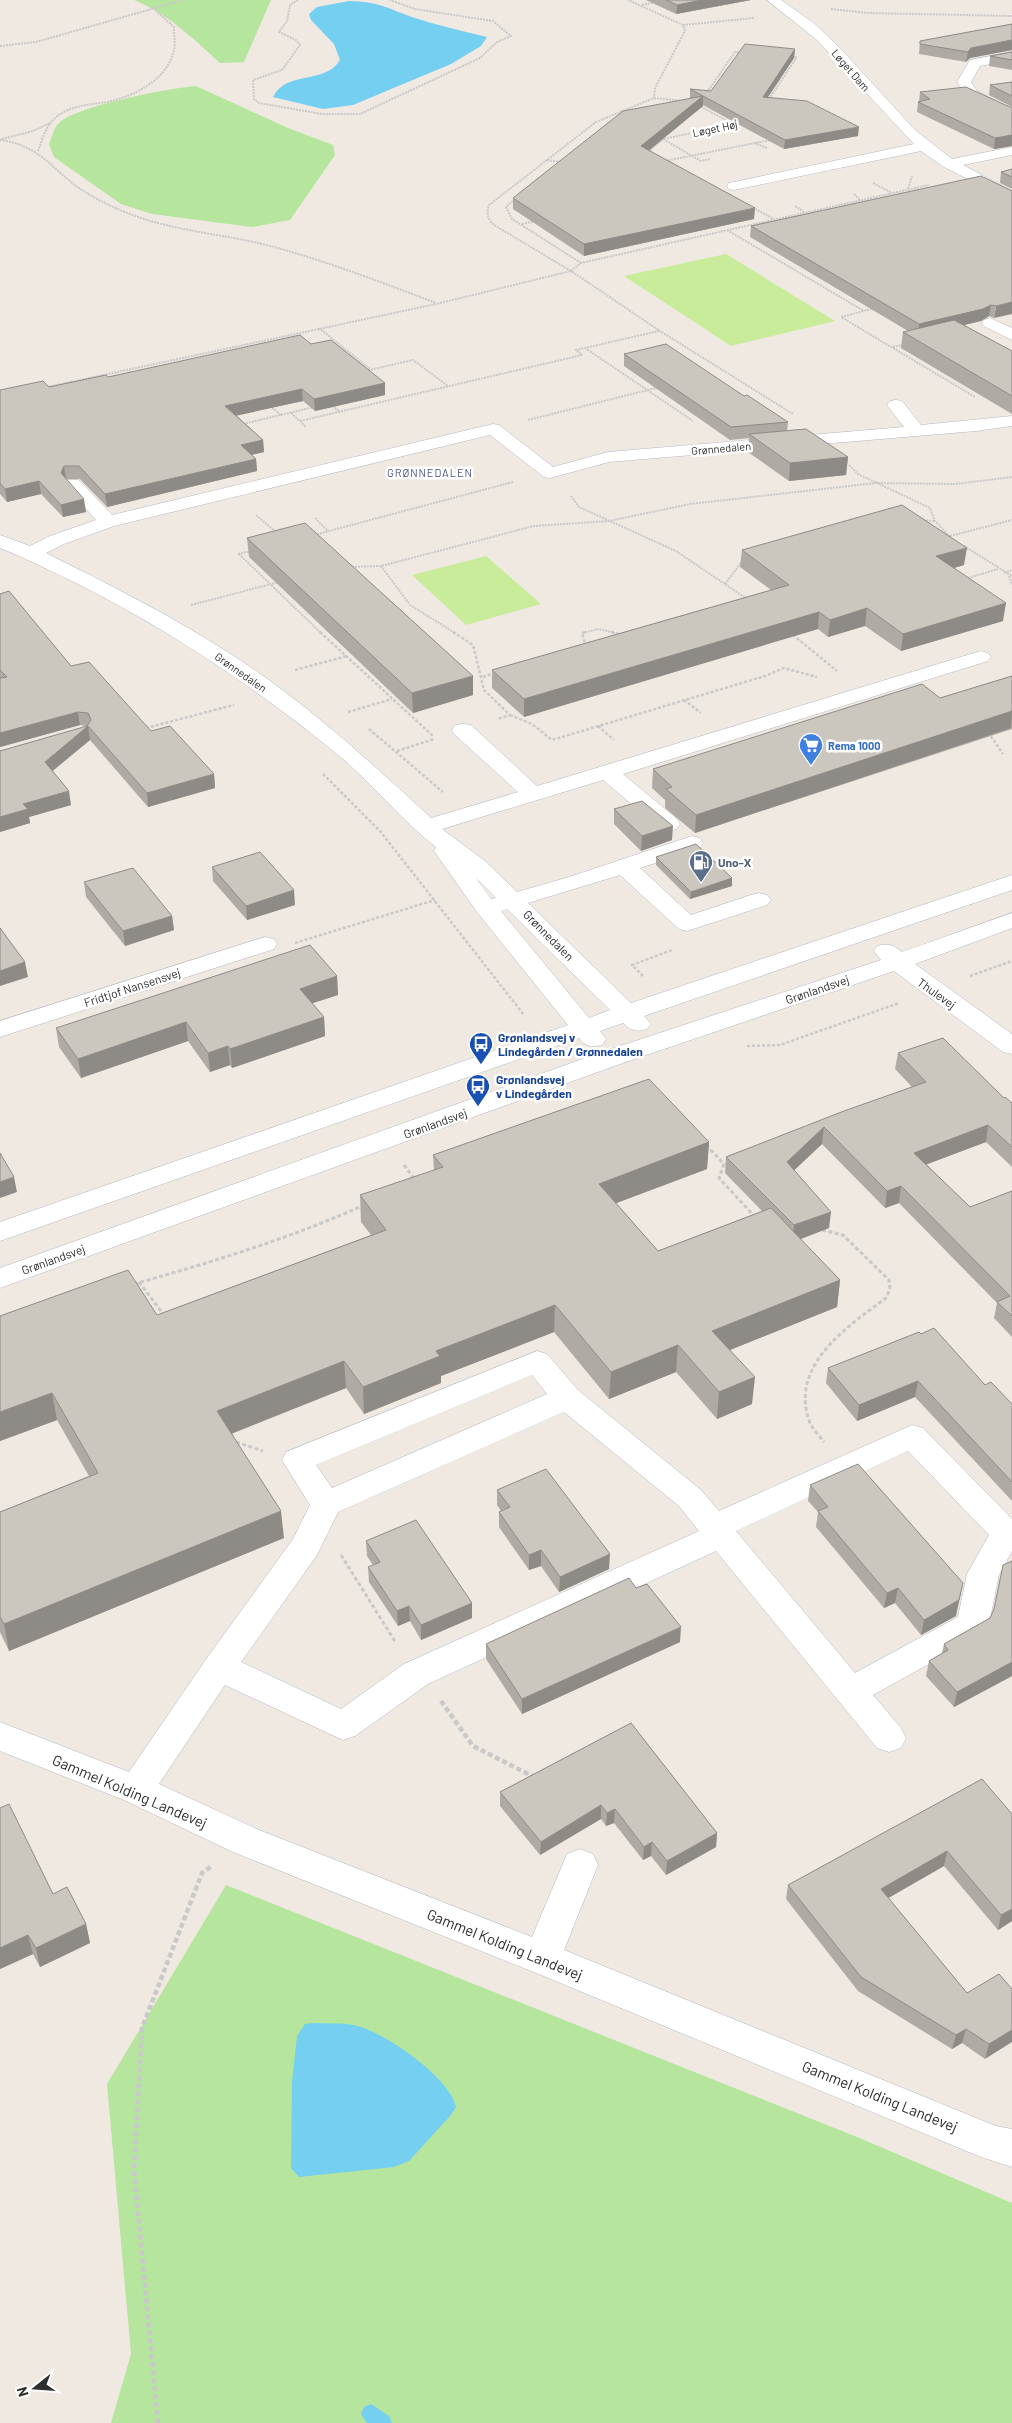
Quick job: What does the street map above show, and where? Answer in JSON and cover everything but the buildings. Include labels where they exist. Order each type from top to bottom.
[{"type":"street","name":"Løget Dam","points":[[773,0],[821,35],[896,121],[924,146]]},
{"type":"street","points":[[1012,56],[975,63],[964,82],[972,94],[1012,114]]},
{"type":"street","points":[[734,186],[924,146],[950,164],[1012,197]]},
{"type":"street","points":[[950,164],[1012,151]]},
{"type":"street","points":[[990,323],[1012,335]]},
{"type":"street","points":[[896,405],[916,431]]},
{"type":"street","name":"Grønnedalen","points":[[550,473],[608,457],[1012,421]]},
{"type":"street","points":[[31,553],[57,540],[108,522],[493,429],[550,473]]},
{"type":"street","points":[[73,484],[108,522]]},
{"type":"street","name":"Grønnedalen","points":[[0,541],[31,553],[146,611],[223,658],[292,708],[352,756],[431,831],[477,866],[514,900],[657,1042]]},
{"type":"street","points":[[431,831],[533,794],[981,657]]},
{"type":"street","points":[[463,730],[533,794]]},
{"type":"street","points":[[485,907],[577,882],[692,843],[606,772]]},
{"type":"street","name":"Grønnedalen","points":[[431,831],[459,873],[485,907],[583,1028],[611,1058]]},
{"type":"street","points":[[624,866],[687,924],[759,900]]},
{"type":"street","points":[[0,1232],[472,1069],[583,1028],[867,933],[1012,882]]},
{"type":"street","name":"Grønlandsvej","points":[[0,1278],[611,1058],[898,962],[1012,920]]},
{"type":"street","name":"Thulevej","points":[[867,933],[898,962],[1012,1046]]},
{"type":"street","name":"Fridtjof Nansensvej","points":[[0,1029],[265,944]]},
{"type":"street","points":[[326,1504],[297,1460],[536,1361],[567,1398],[690,1498],[889,1738]]},
{"type":"street","points":[[136,1790],[219,1667],[306,1546],[326,1504],[567,1398]]},
{"type":"street","points":[[219,1667],[343,1726],[416,1674],[718,1531],[844,1467],[912,1436],[1006,1534],[984,1574],[973,1624],[851,1691]]},
{"type":"street","name":"Gammel Kolding Landevej","points":[[0,1736],[136,1790],[246,1842],[542,1958],[995,2144],[1012,2148]]},
{"type":"street","points":[[542,1958],[580,1865]]},
{"type":"path","points":[[0,46],[36,42],[183,0]]},
{"type":"path","points":[[298,0],[290,5],[286,21],[278,32],[296,40],[300,45],[282,70],[253,80],[254,99],[259,103],[317,114],[343,116],[360,114],[480,58],[497,42],[510,36],[494,22],[454,14],[409,10],[390,0]]},
{"type":"path","points":[[628,0],[683,25],[736,21],[811,6],[868,13],[1012,16]]},
{"type":"path","points":[[641,6],[657,2]]},
{"type":"path","points":[[0,140],[33,131],[51,123],[75,106],[111,101],[134,93],[164,70],[173,54],[174,27],[155,10],[157,7]]},
{"type":"path","points":[[654,98],[655,88],[685,31],[683,25]]},
{"type":"path","points":[[704,95],[735,52],[744,53]]},
{"type":"path","points":[[766,104],[797,57],[788,57]]},
{"type":"path","points":[[690,102],[654,98],[596,122],[489,205],[486,211],[488,218],[494,225],[571,271],[660,331],[833,438],[838,452],[858,474],[930,508],[935,521],[949,537],[1010,576],[1012,585]]},
{"type":"path","points":[[698,104],[735,125]]},
{"type":"path","name":"Løget Høj","points":[[643,156],[662,140],[743,122]]},
{"type":"path","points":[[38,151],[51,123]]},
{"type":"path","points":[[658,162],[777,138]]},
{"type":"path","points":[[652,139],[662,140],[701,161],[710,159]]},
{"type":"path","points":[[0,140],[18,141],[38,151],[74,184],[112,206],[141,218],[274,247],[362,275],[436,304]]},
{"type":"path","points":[[753,143],[766,148]]},
{"type":"path","points":[[547,160],[562,162],[555,168]]},
{"type":"path","points":[[46,387],[436,304],[571,271],[581,262],[931,184]]},
{"type":"path","points":[[854,194],[861,200]]},
{"type":"path","points":[[520,196],[506,207],[512,218],[581,262]]},
{"type":"path","points":[[795,206],[805,213]]},
{"type":"path","points":[[522,224],[540,220]]},
{"type":"path","points":[[726,230],[864,311]]},
{"type":"path","points":[[640,243],[648,248]]},
{"type":"path","points":[[881,306],[841,317],[980,400]]},
{"type":"path","points":[[319,328],[370,370]]},
{"type":"path","points":[[300,421],[582,355],[576,350],[660,331]]},
{"type":"path","points":[[252,347],[269,339]]},
{"type":"path","points":[[892,347],[909,343]]},
{"type":"path","points":[[585,348],[731,447]]},
{"type":"path","points":[[361,372],[413,360],[449,386]]},
{"type":"path","points":[[64,383],[72,390]]},
{"type":"path","points":[[493,429],[663,387]]},
{"type":"path","points":[[329,403],[340,412]]},
{"type":"path","points":[[267,404],[281,415]]},
{"type":"path","points":[[243,424],[320,406]]},
{"type":"path","points":[[291,413],[306,428]]},
{"type":"path","points":[[312,536],[550,473],[579,507],[676,551],[749,601]]},
{"type":"path","points":[[346,567],[381,566],[534,526],[608,521],[690,504],[876,483],[955,484],[1012,477]]},
{"type":"path","points":[[315,518],[328,531]]},
{"type":"path","points":[[916,519],[935,521]]},
{"type":"path","points":[[949,537],[1012,520]]},
{"type":"path","points":[[255,550],[238,554],[436,738],[397,751]]},
{"type":"path","points":[[963,554],[972,552]]},
{"type":"path","points":[[725,584],[741,561],[750,558]]},
{"type":"path","points":[[381,566],[410,605],[474,645],[484,690],[510,715],[532,724],[552,740],[765,676],[784,668],[819,678]]},
{"type":"path","points":[[964,580],[998,568]]},
{"type":"path","points":[[1004,573],[1012,570]]},
{"type":"path","points":[[191,605],[286,580]]},
{"type":"path","points":[[577,650],[587,647],[582,633],[599,629],[623,635]]},
{"type":"path","points":[[787,630],[838,672],[828,675]]},
{"type":"path","points":[[295,670],[348,655]]},
{"type":"path","points":[[482,677],[502,671]]},
{"type":"path","points":[[348,712],[393,698]]},
{"type":"path","points":[[137,730],[237,704],[229,699]]},
{"type":"path","points":[[463,730],[510,715]]},
{"type":"path","points":[[983,725],[1003,754]]},
{"type":"path","points":[[322,773],[380,831],[524,1015]]},
{"type":"path","points":[[265,944],[289,945],[435,900]]},
{"type":"path","points":[[644,977],[632,965],[697,940],[687,924]]},
{"type":"path","points":[[705,1026],[724,1046],[780,1045],[1012,961]]},
{"type":"path","points":[[385,1140],[417,1182],[409,1186]]},
{"type":"path","points":[[704,1143],[724,1164],[719,1178],[761,1223]]},
{"type":"path","points":[[130,1285],[245,1252],[314,1227],[366,1204]]},
{"type":"path","points":[[818,1231],[825,1229],[843,1235],[889,1280],[890,1289],[886,1298],[831,1341],[815,1359],[809,1375],[806,1389],[806,1407],[810,1425],[844,1467]]},
{"type":"path","points":[[139,1282],[168,1320]]},
{"type":"path","points":[[233,1437],[238,1444],[297,1460]]},
{"type":"path","points":[[158,2423],[134,2170],[142,2028],[202,1873],[246,1842]]},
{"type":"green space","points":[[134,0],[271,0],[244,62],[220,63],[191,36],[158,12]]},
{"type":"green space","points":[[196,86],[288,128],[333,145],[335,155],[290,220],[252,227],[152,214],[121,204],[54,157],[49,144],[54,130],[59,123],[69,117],[103,104],[166,90]]},
{"type":"green space","points":[[726,254],[835,321],[731,346],[624,276]]},
{"type":"green space","points":[[486,556],[541,604],[466,625],[412,575]]},
{"type":"green space","points":[[226,1885],[857,2137],[1012,2203],[1012,2423],[111,2423],[131,2354],[107,2084]]},
{"type":"water","points":[[349,1],[375,4],[430,23],[487,37],[481,46],[451,64],[353,105],[323,109],[273,97],[287,83],[325,73],[340,60],[334,44],[311,20],[309,14],[317,7]]},
{"type":"water","points":[[305,2024],[350,2024],[373,2032],[387,2039],[417,2060],[443,2084],[456,2107],[409,2161],[394,2167],[299,2177],[291,2168],[292,2082],[297,2036]]},
{"type":"waterway","points":[[371,2414],[382,2423]]},
{"type":"place","name":"Rema 1000","points":[[811,766]]},
{"type":"place","name":"Uno-X","points":[[701,883]]},
{"type":"place","name":"Grønlandsvej v Lindegården / Grønnedalen","points":[[481,1065]]},
{"type":"place","name":"Grønlandsvej v Lindegården","points":[[478,1107]]},
{"type":"district","name":"GRØNNEDALEN","points":[[430,472]]}]
